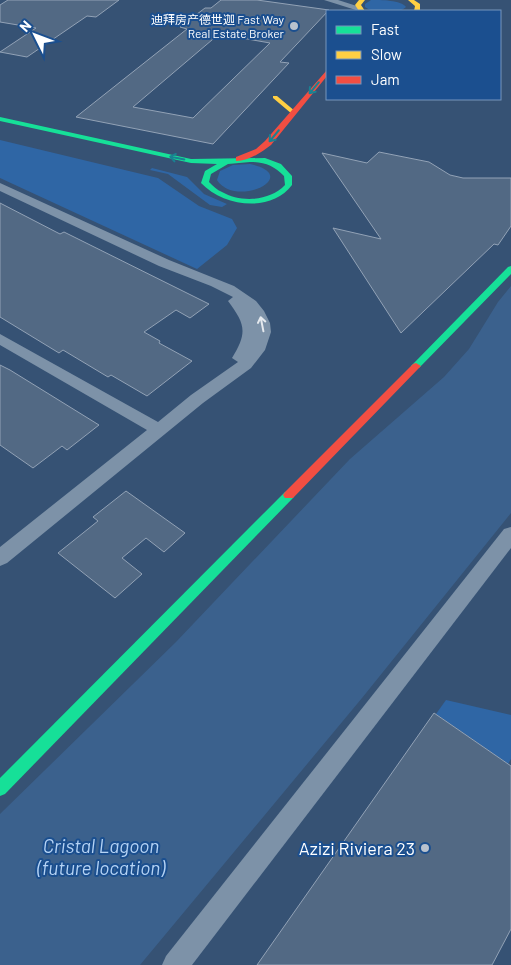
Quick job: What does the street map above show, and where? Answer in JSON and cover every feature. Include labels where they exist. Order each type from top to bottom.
[{"type":"street","points":[[328,0],[361,7]]},
{"type":"street","points":[[411,0],[418,5],[417,10]]},
{"type":"street","points":[[239,159],[262,160],[281,167],[288,173],[290,180],[287,187],[280,194],[269,199],[246,202],[227,200],[208,189],[201,180],[210,170],[264,147],[326,73]]},
{"type":"street","points":[[275,98],[294,112]]},
{"type":"street","points":[[0,119],[180,159],[226,162]]},
{"type":"street","points":[[0,130],[156,165]]},
{"type":"street","points":[[281,167],[279,162],[282,154]]},
{"type":"street","points":[[0,187],[174,267],[233,300],[248,317],[251,327],[246,349],[239,359],[201,396],[0,558]]},
{"type":"street","points":[[0,789],[511,269]]},
{"type":"street","points":[[0,338],[159,430]]},
{"type":"street","points":[[175,965],[511,534]]},
{"type":"shaded area","points":[[371,0],[385,0],[406,7],[402,10],[372,10],[365,7],[365,4]]},
{"type":"shaded area","points":[[0,140],[158,178],[199,206],[232,219],[237,228],[227,245],[197,269],[0,178]]},
{"type":"shaded area","points":[[250,164],[265,169],[270,176],[268,182],[250,191],[237,191],[226,188],[217,180],[220,171],[233,165]]},
{"type":"shaded area","points":[[152,168],[187,177],[204,194],[227,204],[222,207],[210,205],[168,174],[150,170]]},
{"type":"shaded area","points":[[446,700],[511,715],[511,759],[508,764],[436,714]]},
{"type":"water","name":"Cristal Lagoon (future location)","points":[[511,286],[511,513],[362,698],[140,965],[0,965],[0,814],[176,642],[350,459],[444,377],[469,349],[498,302]]},
{"type":"building","points":[[8,0],[119,0],[96,17],[87,16],[27,57],[0,52],[36,28],[0,22],[0,5]]},
{"type":"building","points":[[221,0],[257,0],[329,10],[326,10],[326,13],[280,62],[289,63],[213,144],[76,117],[187,29],[180,27],[205,8],[211,8]],"holes":[[[219,34],[270,43],[193,118],[133,107]]]},
{"type":"building","points":[[379,152],[429,162],[450,175],[463,178],[511,178],[511,226],[498,245],[494,244],[401,333],[333,228],[381,239],[322,153],[367,163]]},
{"type":"building","points":[[0,203],[60,234],[64,232],[209,304],[190,318],[176,310],[144,332],[160,341],[159,343],[192,361],[147,396],[111,375],[108,377],[63,350],[59,353],[0,317]]},
{"type":"building","points":[[0,365],[99,425],[67,450],[62,446],[33,468],[0,445]]},
{"type":"building","points":[[126,491],[185,533],[164,552],[146,538],[122,558],[142,574],[115,598],[58,553],[98,521],[93,517]]},
{"type":"building","name":"Azizi Riviera 23","points":[[434,713],[511,766],[511,929],[492,965],[257,965]]},
{"type":"traffic: fast","points":[[0,119],[191,161],[265,161],[278,166],[288,176],[289,185],[282,193],[253,201],[236,200],[219,194],[205,183],[208,173],[226,162]]},
{"type":"traffic: fast","points":[[416,366],[511,269]]},
{"type":"traffic: fast","points":[[0,789],[289,495]]},
{"type":"traffic: slow","points":[[361,10],[358,5],[362,0]]},
{"type":"traffic: slow","points":[[411,0],[418,5],[417,10]]},
{"type":"traffic: slow","points":[[275,97],[294,113]]},
{"type":"traffic: jam","points":[[239,159],[259,151],[268,143],[326,73]]},
{"type":"traffic: jam","points":[[289,495],[416,366]]},
{"type":"place","name":"迪拜房产德世迦 Fast Way Real Estate Broker","points":[[294,26]]},
{"type":"place","name":"Azizi Riviera 23","points":[[425,848]]}]
